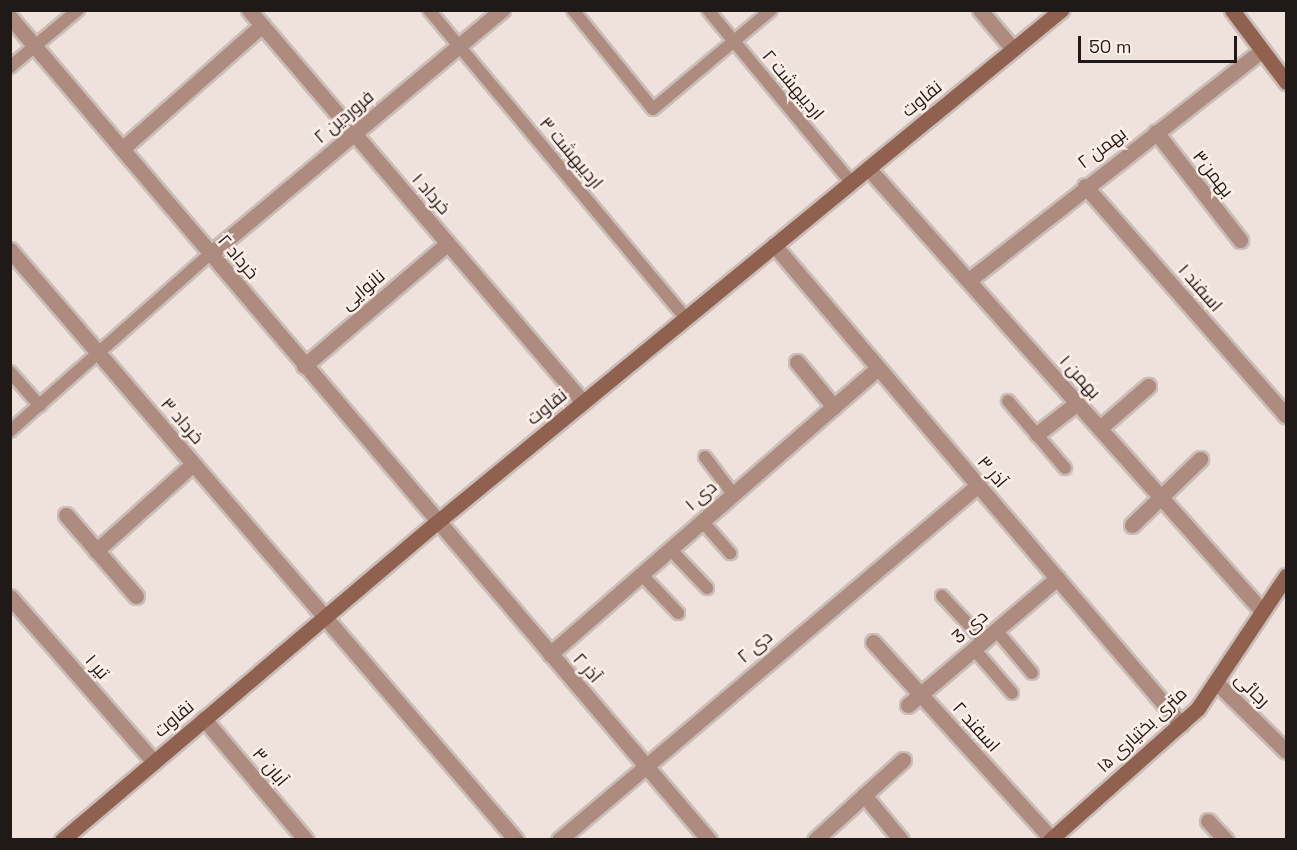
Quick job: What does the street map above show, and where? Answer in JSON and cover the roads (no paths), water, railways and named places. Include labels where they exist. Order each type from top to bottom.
[{"type":"street","name":"خرداد ۱","points":[[249,10],[583,402]]},
{"type":"street","name":"فروردین ۲","points":[[210,254],[502,10]]},
{"type":"street","points":[[980,10],[1013,50]]},
{"type":"street","name":"نقاوت","points":[[65,839],[436,523],[1061,10]]},
{"type":"street","points":[[1232,10],[1287,82]]},
{"type":"street","name":"خرداد ۲","points":[[10,17],[436,523]]},
{"type":"street","points":[[122,149],[262,26]]},
{"type":"street","name":"بهمن ۲","points":[[969,280],[1085,186],[1262,50]]},
{"type":"street","name":"بهمن۳","points":[[1156,132],[1240,240]]},
{"type":"street","name":"بهمن ۱","points":[[868,168],[1262,611]]},
{"type":"street","name":"اسفند ۱","points":[[1085,186],[1287,416]]},
{"type":"street","name":"نانوایی","points":[[304,366],[448,243]]},
{"type":"street","name":"آذر ۳","points":[[774,245],[1181,724]]},
{"type":"street","name":"خرداد ۳","points":[[10,250],[516,840]]},
{"type":"street","points":[[797,362],[834,407]]},
{"type":"street","name":"دی ۱","points":[[550,654],[878,368]]},
{"type":"street","points":[[1100,428],[1148,386]]},
{"type":"street","points":[[1037,435],[1077,402]]},
{"type":"street","points":[[1132,525],[1200,459]]},
{"type":"street","points":[[96,551],[193,464]]},
{"type":"street","name":"دی ۲","points":[[559,840],[978,485]]},
{"type":"street","points":[[66,516],[136,596]]},
{"type":"street","name":"آذر ۲","points":[[436,523],[709,840]]},
{"type":"street","name":"۱۵ متری بختیاری","points":[[1051,839],[1198,708],[1287,576]]},
{"type":"street","name":"دی 3","points":[[908,705],[1057,578]]},
{"type":"street","name":"تیر ۱","points":[[10,597],[154,762]]},
{"type":"street","name":"اسفند ۲","points":[[873,642],[1051,839]]},
{"type":"street","name":"رجائی","points":[[1216,682],[1287,751]]},
{"type":"street","name":"آبان ۳","points":[[204,719],[306,840]]},
{"type":"street","points":[[815,840],[903,760]]},
{"type":"street","points":[[864,795],[901,840]]},
{"type":"street","points":[[1208,821],[1226,840]]},
{"type":"lane","points":[[10,67],[78,10]]},
{"type":"lane","name":"اردیبهشت ۳","points":[[429,10],[686,318]]},
{"type":"lane","points":[[573,10],[653,109],[771,10]]},
{"type":"lane","name":"اردیبهشت ۲","points":[[708,10],[851,182]]},
{"type":"lane","points":[[10,431],[100,354],[210,254]]},
{"type":"lane","points":[[10,372],[40,406]]},
{"type":"lane","points":[[1008,401],[1065,468]]},
{"type":"lane","points":[[705,457],[733,494]]},
{"type":"lane","points":[[702,521],[730,553]]},
{"type":"lane","points":[[670,549],[707,588]]},
{"type":"lane","points":[[641,574],[678,613]]},
{"type":"lane","points":[[942,596],[984,640],[1032,673]]},
{"type":"lane","points":[[984,640],[1012,693]]}]
